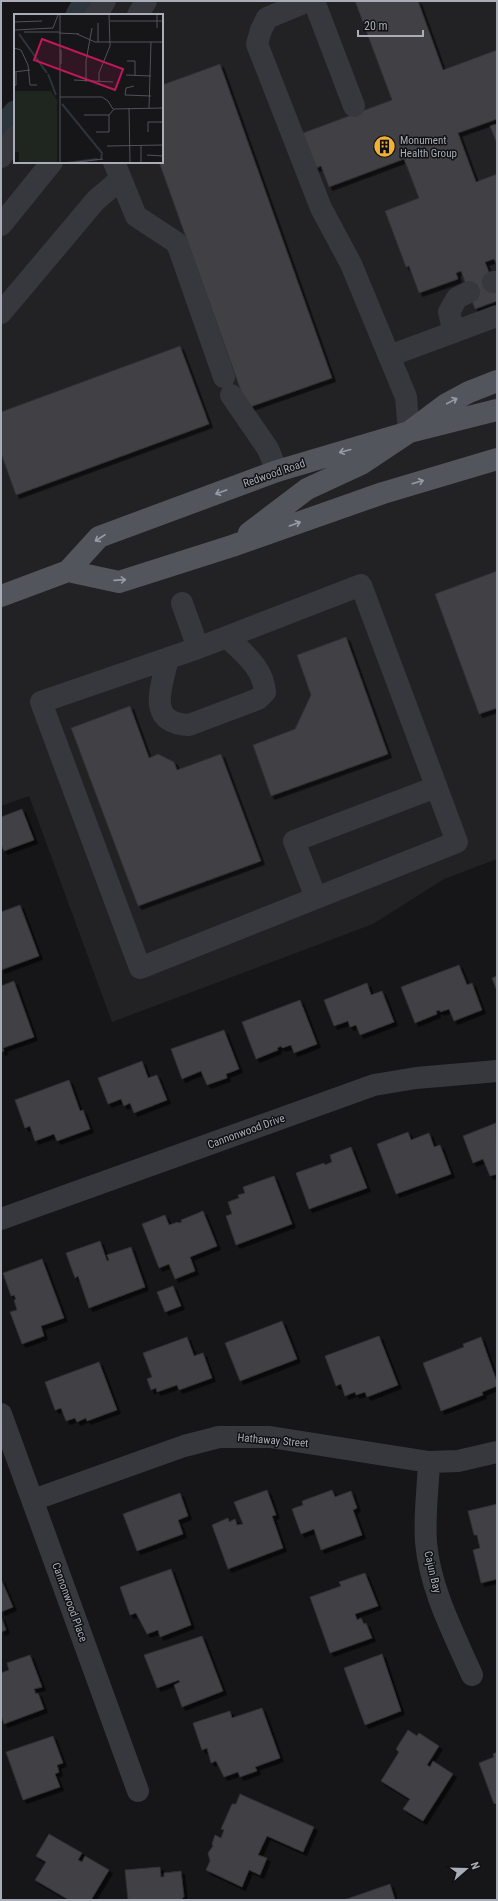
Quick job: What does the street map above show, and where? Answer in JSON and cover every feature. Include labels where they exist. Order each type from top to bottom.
[{"type":"main road","points":[[232,546],[307,489],[361,464],[409,432],[445,405],[469,392],[497,381]]},
{"type":"main road","name":"Redwood Road","points":[[1,596],[68,571],[99,537],[277,471],[409,432],[497,410]]},
{"type":"main road","points":[[68,571],[119,582],[232,546],[383,492],[497,459]]},
{"type":"street","points":[[97,14],[105,1]]},
{"type":"street","points":[[139,14],[146,1]]},
{"type":"street","points":[[308,1],[267,18],[260,30],[257,44],[321,208],[351,264],[406,396],[409,432]]},
{"type":"street","points":[[314,1],[354,106]]},
{"type":"street","points":[[1,157],[14,138]]},
{"type":"street","points":[[1,225],[51,163]]},
{"type":"street","points":[[1,313],[96,200],[117,170]]},
{"type":"street","points":[[117,170],[136,216],[177,243],[228,386],[268,449],[277,471]]},
{"type":"street","points":[[454,332],[449,312],[457,298],[469,292]]},
{"type":"street","points":[[389,356],[497,316]]},
{"type":"street","points":[[361,585],[457,842],[140,968],[40,702],[227,637],[361,585]]},
{"type":"street","points":[[182,603],[198,648]]},
{"type":"street","points":[[168,658],[159,700],[162,712],[168,721],[178,725],[188,725],[258,699],[265,692],[264,680],[256,665],[227,637]]},
{"type":"street","points":[[316,898],[294,841],[436,787]]},
{"type":"street","name":"Cannonwood Drive","points":[[1,1219],[374,1085],[416,1078],[497,1070]]},
{"type":"street","name":"Cannonwood Place","points":[[1,1414],[138,1791]]},
{"type":"street","name":"Hathaway Street","points":[[33,1500],[184,1446],[219,1437],[270,1437],[430,1462],[463,1460],[497,1452]]},
{"type":"street","name":"Cajun Bay","points":[[430,1462],[426,1521],[429,1561],[439,1599],[472,1675]]},
{"type":"shaded area","points":[[116,1],[497,1],[497,859],[444,879],[373,924],[112,1022],[29,796],[1,806],[1,159],[14,141],[14,163],[163,163],[163,14],[107,14]]},
{"type":"building","name":"Monument Health Group","points":[[355,1],[418,1],[443,70],[497,50],[497,119],[458,133],[476,182],[497,174],[497,265],[494,259],[485,262],[497,294],[497,301],[475,309],[461,271],[456,273],[458,279],[419,293],[409,266],[406,267],[385,211],[419,198],[404,159],[329,187],[321,166],[316,168],[303,133],[392,100]]},
{"type":"building","points":[[220,64],[332,378],[247,408],[159,163],[163,163],[163,85]]},
{"type":"building","points":[[497,124],[497,144],[490,126]]},
{"type":"building","points":[[180,346],[209,424],[16,495],[1,453],[1,412]]},
{"type":"building","points":[[497,571],[497,708],[479,714],[435,594]]},
{"type":"building","points":[[346,637],[388,754],[271,796],[253,745],[295,729],[311,695],[297,655]]},
{"type":"building","points":[[130,706],[149,758],[158,754],[174,762],[177,770],[221,754],[261,861],[138,906],[71,728]]},
{"type":"building","points":[[22,809],[34,840],[4,851],[1,845],[1,817]]},
{"type":"building","points":[[20,905],[39,956],[1,970],[1,912]]},
{"type":"building","points":[[459,965],[467,985],[472,983],[482,1010],[454,1021],[449,1009],[440,1012],[440,1010],[436,1011],[437,1014],[415,1023],[401,987]]},
{"type":"building","points":[[497,976],[497,991],[492,978]]},
{"type":"building","points":[[14,981],[34,1037],[3,1048],[4,1051],[1,1052],[1,986]]},
{"type":"building","points":[[367,983],[371,995],[382,991],[394,1022],[360,1035],[356,1025],[350,1027],[348,1021],[334,1026],[324,1000]]},
{"type":"building","points":[[300,1000],[317,1044],[294,1053],[291,1045],[282,1048],[281,1046],[277,1048],[278,1050],[256,1059],[242,1022]]},
{"type":"building","points":[[224,1030],[239,1069],[226,1074],[227,1078],[207,1085],[201,1071],[182,1079],[171,1049]]},
{"type":"building","points":[[142,1061],[148,1078],[157,1075],[167,1100],[134,1113],[130,1103],[124,1106],[121,1099],[108,1104],[98,1078]]},
{"type":"building","points":[[69,1080],[80,1111],[83,1110],[90,1129],[57,1141],[54,1134],[35,1141],[30,1126],[25,1128],[15,1100]]},
{"type":"building","points":[[496,1123],[497,1174],[490,1176],[483,1159],[473,1163],[463,1136]]},
{"type":"building","points":[[408,1132],[411,1140],[429,1133],[434,1147],[440,1145],[451,1174],[396,1194],[377,1144]]},
{"type":"building","points":[[351,1147],[367,1188],[309,1209],[296,1173],[324,1163],[325,1165],[332,1162],[330,1155]]},
{"type":"building","points":[[274,1176],[292,1224],[236,1245],[226,1216],[232,1214],[228,1202],[239,1198],[238,1195],[245,1193],[243,1187]]},
{"type":"building","points":[[203,1211],[217,1246],[190,1257],[195,1271],[175,1279],[169,1264],[159,1268],[142,1224],[165,1215],[169,1225],[182,1222],[181,1220]]},
{"type":"building","points":[[100,1241],[107,1261],[109,1260],[107,1255],[131,1247],[145,1287],[89,1308],[78,1276],[75,1278],[66,1253]]},
{"type":"building","points":[[42,1259],[64,1318],[41,1326],[44,1336],[22,1344],[10,1312],[17,1310],[14,1300],[16,1299],[14,1295],[11,1296],[3,1273]]},
{"type":"building","points":[[173,1286],[181,1306],[165,1312],[157,1292]]},
{"type":"building","points":[[282,1321],[297,1359],[240,1381],[225,1343]]},
{"type":"building","points":[[379,1336],[398,1385],[367,1397],[365,1392],[356,1395],[355,1392],[345,1396],[341,1384],[336,1386],[325,1356]]},
{"type":"building","points":[[187,1337],[194,1356],[203,1353],[212,1378],[179,1390],[177,1385],[157,1392],[156,1388],[151,1390],[147,1379],[152,1377],[143,1353]]},
{"type":"building","points":[[481,1337],[497,1382],[497,1386],[482,1392],[483,1395],[441,1411],[423,1363],[464,1347],[463,1344]]},
{"type":"building","points":[[99,1362],[117,1410],[87,1421],[86,1418],[77,1422],[75,1418],[66,1421],[61,1408],[55,1410],[45,1382]]},
{"type":"building","points":[[267,1490],[276,1515],[272,1516],[283,1548],[228,1569],[212,1525],[228,1518],[229,1522],[235,1519],[237,1525],[243,1524],[234,1502]]},
{"type":"building","points":[[332,1490],[335,1497],[351,1491],[357,1508],[353,1510],[362,1535],[321,1550],[314,1529],[301,1534],[292,1509],[303,1505],[302,1501]]},
{"type":"building","points":[[180,1493],[188,1516],[178,1520],[183,1534],[137,1551],[123,1514]]},
{"type":"building","points":[[497,1504],[497,1579],[481,1583],[473,1550],[480,1548],[477,1535],[474,1535],[468,1511]]},
{"type":"building","points":[[171,1569],[191,1625],[160,1637],[158,1630],[147,1634],[136,1613],[130,1615],[120,1587]]},
{"type":"building","points":[[365,1573],[378,1606],[355,1614],[357,1620],[361,1618],[364,1624],[366,1623],[372,1638],[330,1653],[310,1597],[341,1586],[339,1582]]},
{"type":"building","points":[[1,1579],[13,1607],[1,1612]]},
{"type":"building","points":[[1,1616],[6,1630],[1,1632]]},
{"type":"building","points":[[202,1636],[223,1691],[182,1707],[174,1685],[180,1682],[179,1680],[157,1688],[144,1655]]},
{"type":"building","points":[[382,1654],[401,1711],[365,1725],[344,1668]]},
{"type":"building","points":[[30,1655],[42,1687],[34,1689],[36,1694],[38,1693],[44,1709],[4,1724],[1,1715],[1,1673],[9,1670],[7,1663]]},
{"type":"building","points":[[262,1708],[280,1758],[255,1767],[257,1771],[240,1777],[238,1772],[224,1777],[216,1761],[211,1763],[207,1748],[202,1750],[193,1723],[230,1711],[232,1718]]},
{"type":"building","points":[[408,1730],[417,1736],[419,1733],[439,1746],[427,1765],[430,1767],[433,1761],[453,1774],[423,1821],[403,1809],[410,1799],[381,1781],[399,1752],[396,1749]]},
{"type":"building","points":[[53,1736],[63,1763],[57,1765],[59,1772],[55,1774],[60,1787],[23,1800],[6,1752]]},
{"type":"building","points":[[497,1752],[497,1803],[494,1804],[479,1763],[494,1757],[493,1754]]},
{"type":"building","points":[[240,1794],[314,1827],[303,1852],[267,1836],[258,1855],[267,1858],[260,1875],[249,1870],[242,1887],[206,1870],[210,1861],[208,1853],[213,1846],[212,1844],[215,1835],[221,1838],[224,1830],[221,1829],[232,1804],[236,1804]]},
{"type":"building","points":[[49,1834],[82,1853],[78,1860],[82,1862],[85,1856],[109,1870],[91,1900],[69,1900],[35,1880],[46,1862],[36,1856]]},
{"type":"building","points":[[160,1867],[161,1877],[164,1877],[164,1873],[181,1871],[184,1897],[182,1900],[128,1900],[125,1870]]},
{"type":"building","points":[[390,1884],[395,1900],[344,1900]]},
{"type":"waterway","points":[[78,14],[85,1]]},
{"type":"waterway","points":[[1,128],[14,113]]},
{"type":"place","name":"Monument Health Group","points":[[385,146]]}]
